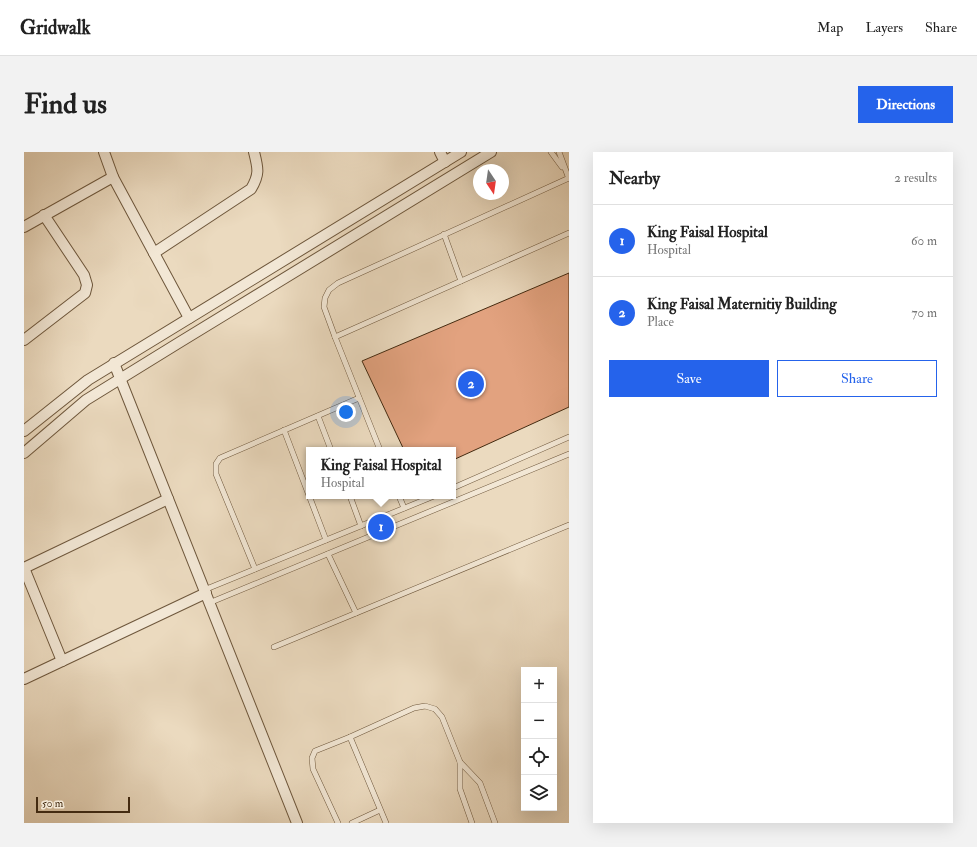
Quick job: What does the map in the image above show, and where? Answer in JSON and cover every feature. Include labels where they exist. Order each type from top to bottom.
[{"type":"street","points":[[104,152],[113,177],[189,318]]},
{"type":"street","points":[[154,253],[252,189],[257,179],[258,166],[254,152]]},
{"type":"street","points":[[440,152],[445,162]]},
{"type":"street","points":[[26,426],[114,363],[461,152]]},
{"type":"street","points":[[24,453],[86,400],[491,152]]},
{"type":"street","points":[[24,227],[113,177]]},
{"type":"street","points":[[24,340],[85,293],[87,286],[84,275],[44,216]]},
{"type":"street","points":[[114,363],[297,823]]},
{"type":"street","points":[[62,660],[24,568],[168,499]]},
{"type":"street","points":[[24,679],[205,592]]},
{"type":"lane","points":[[551,152],[566,171]]},
{"type":"lane","points":[[379,447],[324,307],[324,298],[329,290],[338,282],[569,178],[559,152]]},
{"type":"lane","points":[[335,336],[569,233]]},
{"type":"lane","points":[[444,234],[461,280]]},
{"type":"lane","points":[[255,569],[216,474],[216,464],[220,458],[360,398]]},
{"type":"lane","points":[[318,416],[331,447]]},
{"type":"lane","points":[[284,430],[306,488]]},
{"type":"lane","points":[[456,487],[569,437]]},
{"type":"lane","points":[[209,603],[569,454]]},
{"type":"lane","points":[[310,499],[326,540]]},
{"type":"lane","points":[[351,499],[362,526]]},
{"type":"lane","points":[[400,499],[404,508]]},
{"type":"lane","points":[[205,592],[255,569],[426,499]]},
{"type":"lane","points":[[274,647],[569,525]]},
{"type":"lane","points":[[328,554],[356,613]]},
{"type":"lane","points":[[338,823],[313,768],[312,758],[315,751],[414,708],[425,706],[435,710],[442,717],[460,762],[460,789],[472,823]]},
{"type":"lane","points":[[350,737],[386,823]]},
{"type":"lane","points":[[460,762],[480,783],[495,823]]},
{"type":"lane","points":[[352,823],[380,810]]},
{"type":"building","points":[[569,273],[569,407],[456,459],[456,447],[403,447],[362,361]]},
{"type":"place","name":"King Faisal Maternitiy Building","points":[[471,384]]},
{"type":"place","name":"King Faisal Hospital","points":[[381,527]]}]
